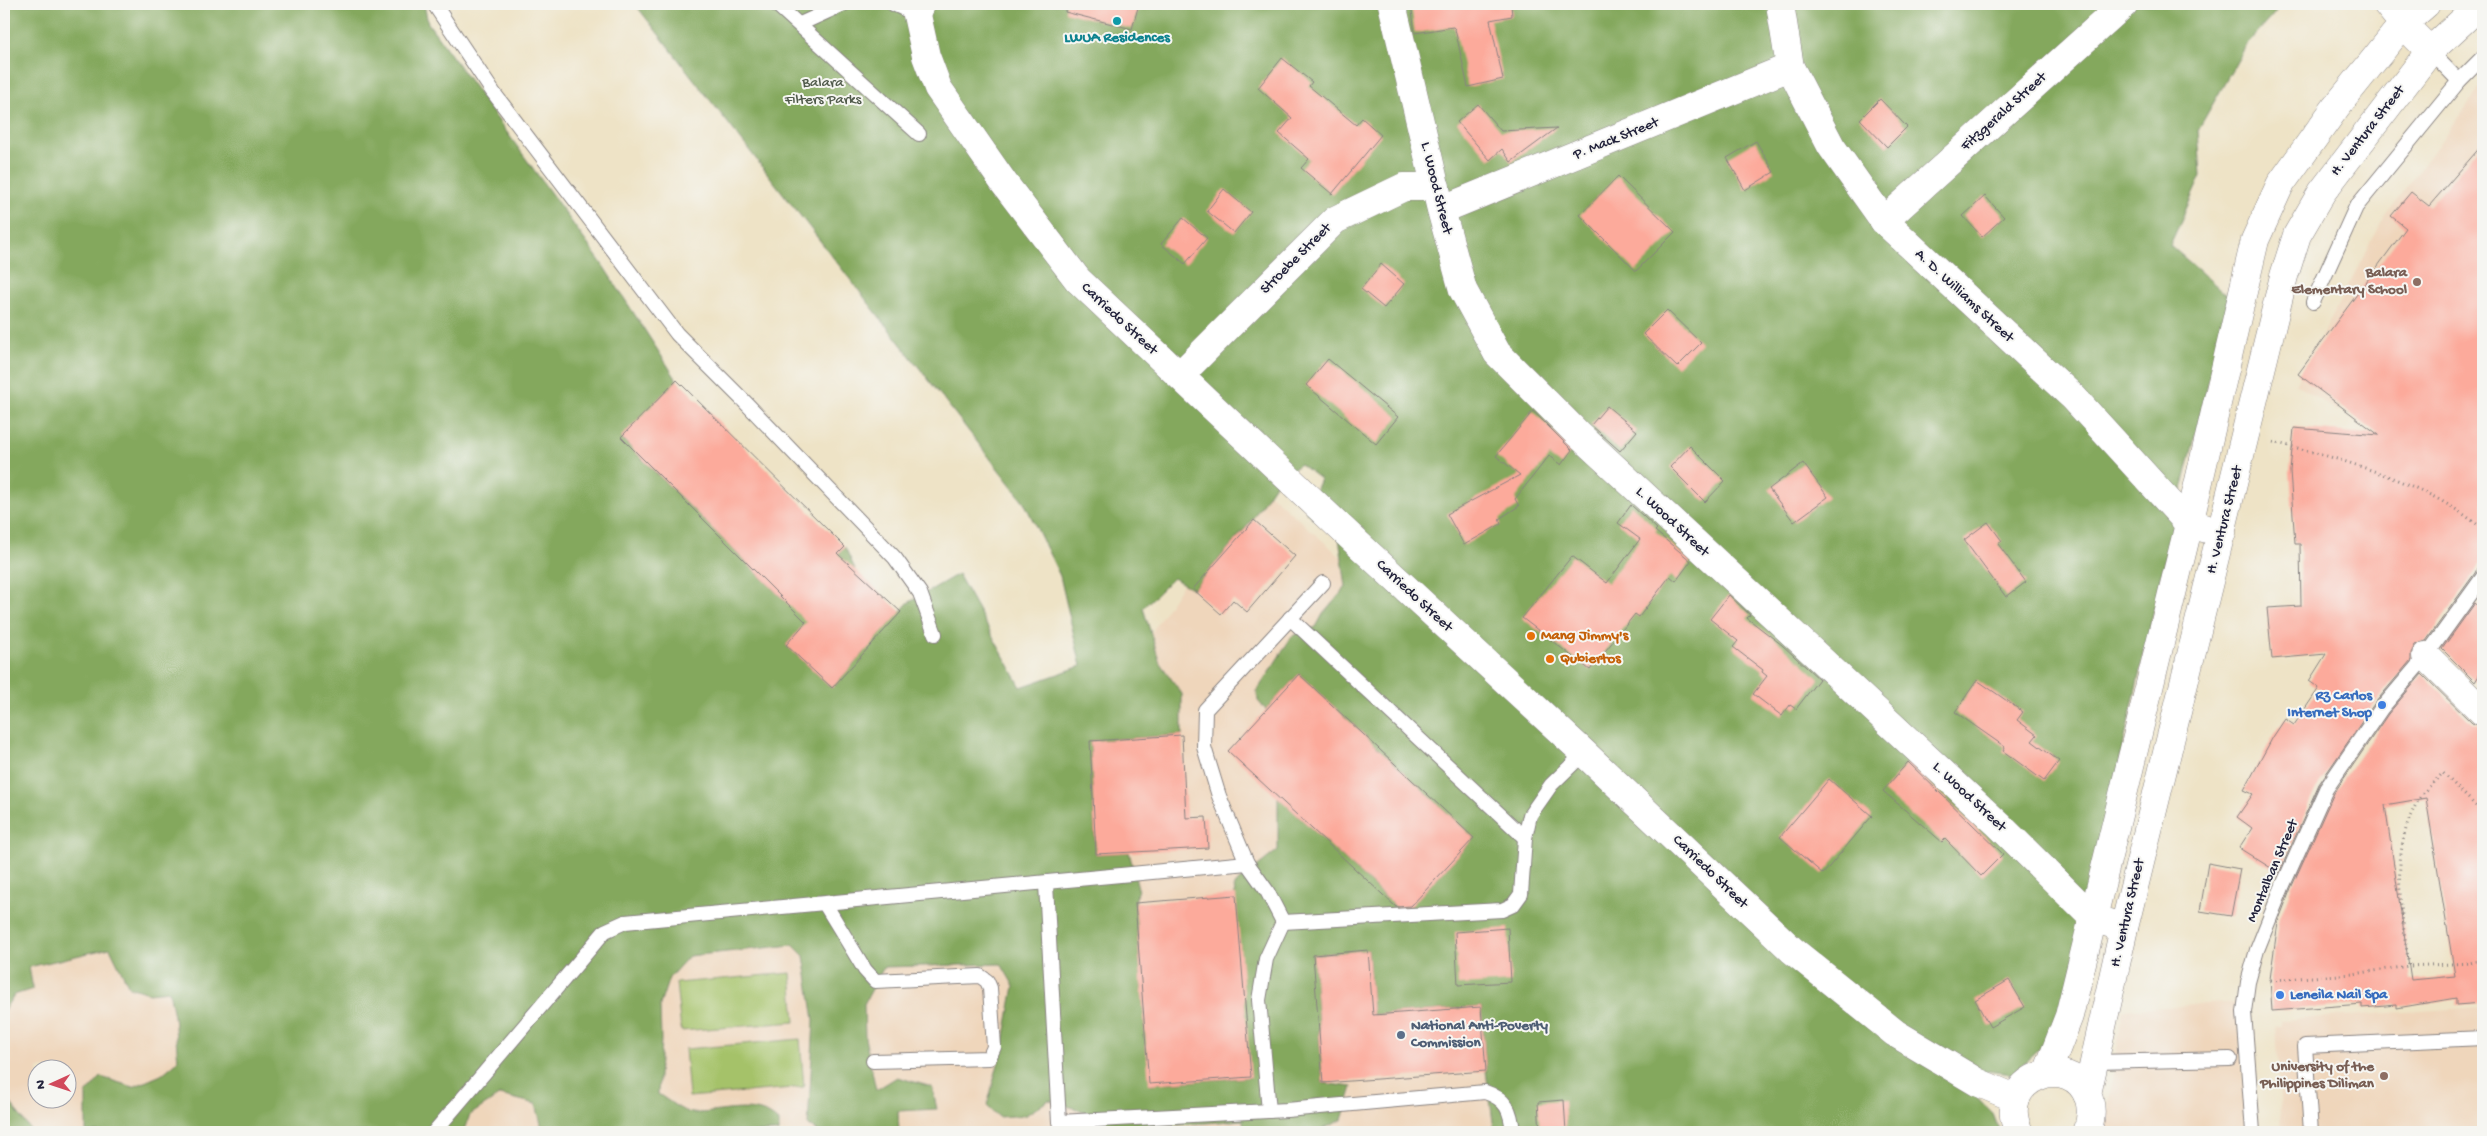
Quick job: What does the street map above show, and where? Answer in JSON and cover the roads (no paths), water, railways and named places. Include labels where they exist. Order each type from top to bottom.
[{"type":"street","name":"L. Wood Street","points":[[1392,4],[1438,198],[1463,290],[1497,353],[1578,434],[1999,825],[2093,918],[2124,928]]},
{"type":"street","name":"A. D. Williams Street","points":[[1780,4],[1790,67],[1830,146],[1884,221],[2074,398],[2189,524]]},
{"type":"street","name":"Fitzgerald Street","points":[[1884,221],[2124,4]]},
{"type":"street","points":[[2047,1073],[2069,1016],[2189,524],[2255,240],[2280,185],[2336,107],[2395,14],[2426,4]]},
{"type":"street","name":"H. Ventura Street","points":[[2086,1132],[2091,1116],[2087,1094],[2124,928],[2247,435],[2284,276],[2297,235],[2322,192],[2430,51],[2481,4]]},
{"type":"street","name":"Carriedo Street","points":[[919,9],[926,56],[938,88],[1004,183],[1078,280],[1792,950],[1895,1033],[1977,1082],[2015,1098]]},
{"type":"street","points":[[2395,14],[2430,51]]},
{"type":"street","name":"P. Mack Street","points":[[1438,198],[1790,67]]},
{"type":"street","name":"Stroebe Street","points":[[1180,375],[1334,220],[1404,186],[1438,198]]},
{"type":"street","points":[[2189,524],[2222,533]]},
{"type":"street","points":[[2426,656],[2483,712]]},
{"type":"street","points":[[2019,1132],[2013,1111],[2015,1098],[2028,1082],[2047,1073],[2059,1073],[2071,1077],[2080,1084],[2087,1094]]},
{"type":"lane","points":[[434,4],[493,92],[677,334],[744,400],[895,558],[920,593],[935,634]]},
{"type":"lane","points":[[776,4],[919,134]]},
{"type":"lane","points":[[800,24],[844,4]]},
{"type":"lane","points":[[893,4],[919,9]]},
{"type":"lane","points":[[2430,51],[2459,80]]},
{"type":"lane","points":[[2313,302],[2356,207],[2459,80],[2483,57]]},
{"type":"lane","name":"Montalban Street","points":[[2253,1132],[2244,1012],[2248,982],[2257,950],[2326,789],[2381,709],[2426,656],[2483,577]]},
{"type":"lane","points":[[1283,922],[1267,891],[1247,863],[1219,796],[1204,747],[1204,710],[1323,583]]},
{"type":"lane","points":[[1290,618],[1525,838]]},
{"type":"lane","points":[[1283,922],[1502,910],[1513,905],[1521,894],[1525,838],[1530,815],[1551,785],[1584,753]]},
{"type":"lane","points":[[434,1132],[605,931],[625,922],[1046,884],[1247,863]]},
{"type":"lane","points":[[1046,884],[1059,1122],[1269,1111],[1485,1092],[1498,1096],[1508,1107],[1513,1132]]},
{"type":"lane","points":[[825,904],[869,976],[875,981],[980,976],[987,981],[990,988],[994,1047],[989,1058],[872,1061]]},
{"type":"lane","points":[[1269,1111],[1259,1000],[1266,959],[1283,922]]},
{"type":"lane","points":[[2311,1132],[2305,1046],[2483,1038]]},
{"type":"lane","points":[[2094,1062],[2230,1059]]},
{"type":"place","name":"LWUA Residences","points":[[1117,21]]},
{"type":"place","name":"Balara Elementary School","points":[[2417,282]]},
{"type":"place","name":"Mang Jimmy's","points":[[1531,636]]},
{"type":"place","name":"Qubiertos","points":[[1550,659]]},
{"type":"place","name":"Rz Carlos Internet Shop","points":[[2382,705]]},
{"type":"place","name":"Leneila Nail Spa","points":[[2280,995]]},
{"type":"place","name":"National Anti-Poverty Commission","points":[[1401,1035]]},
{"type":"place","name":"University of the Philippines Diliman","points":[[2384,1076]]},
{"type":"park label","name":"Balara Filters Parks","points":[[823,92]]}]
